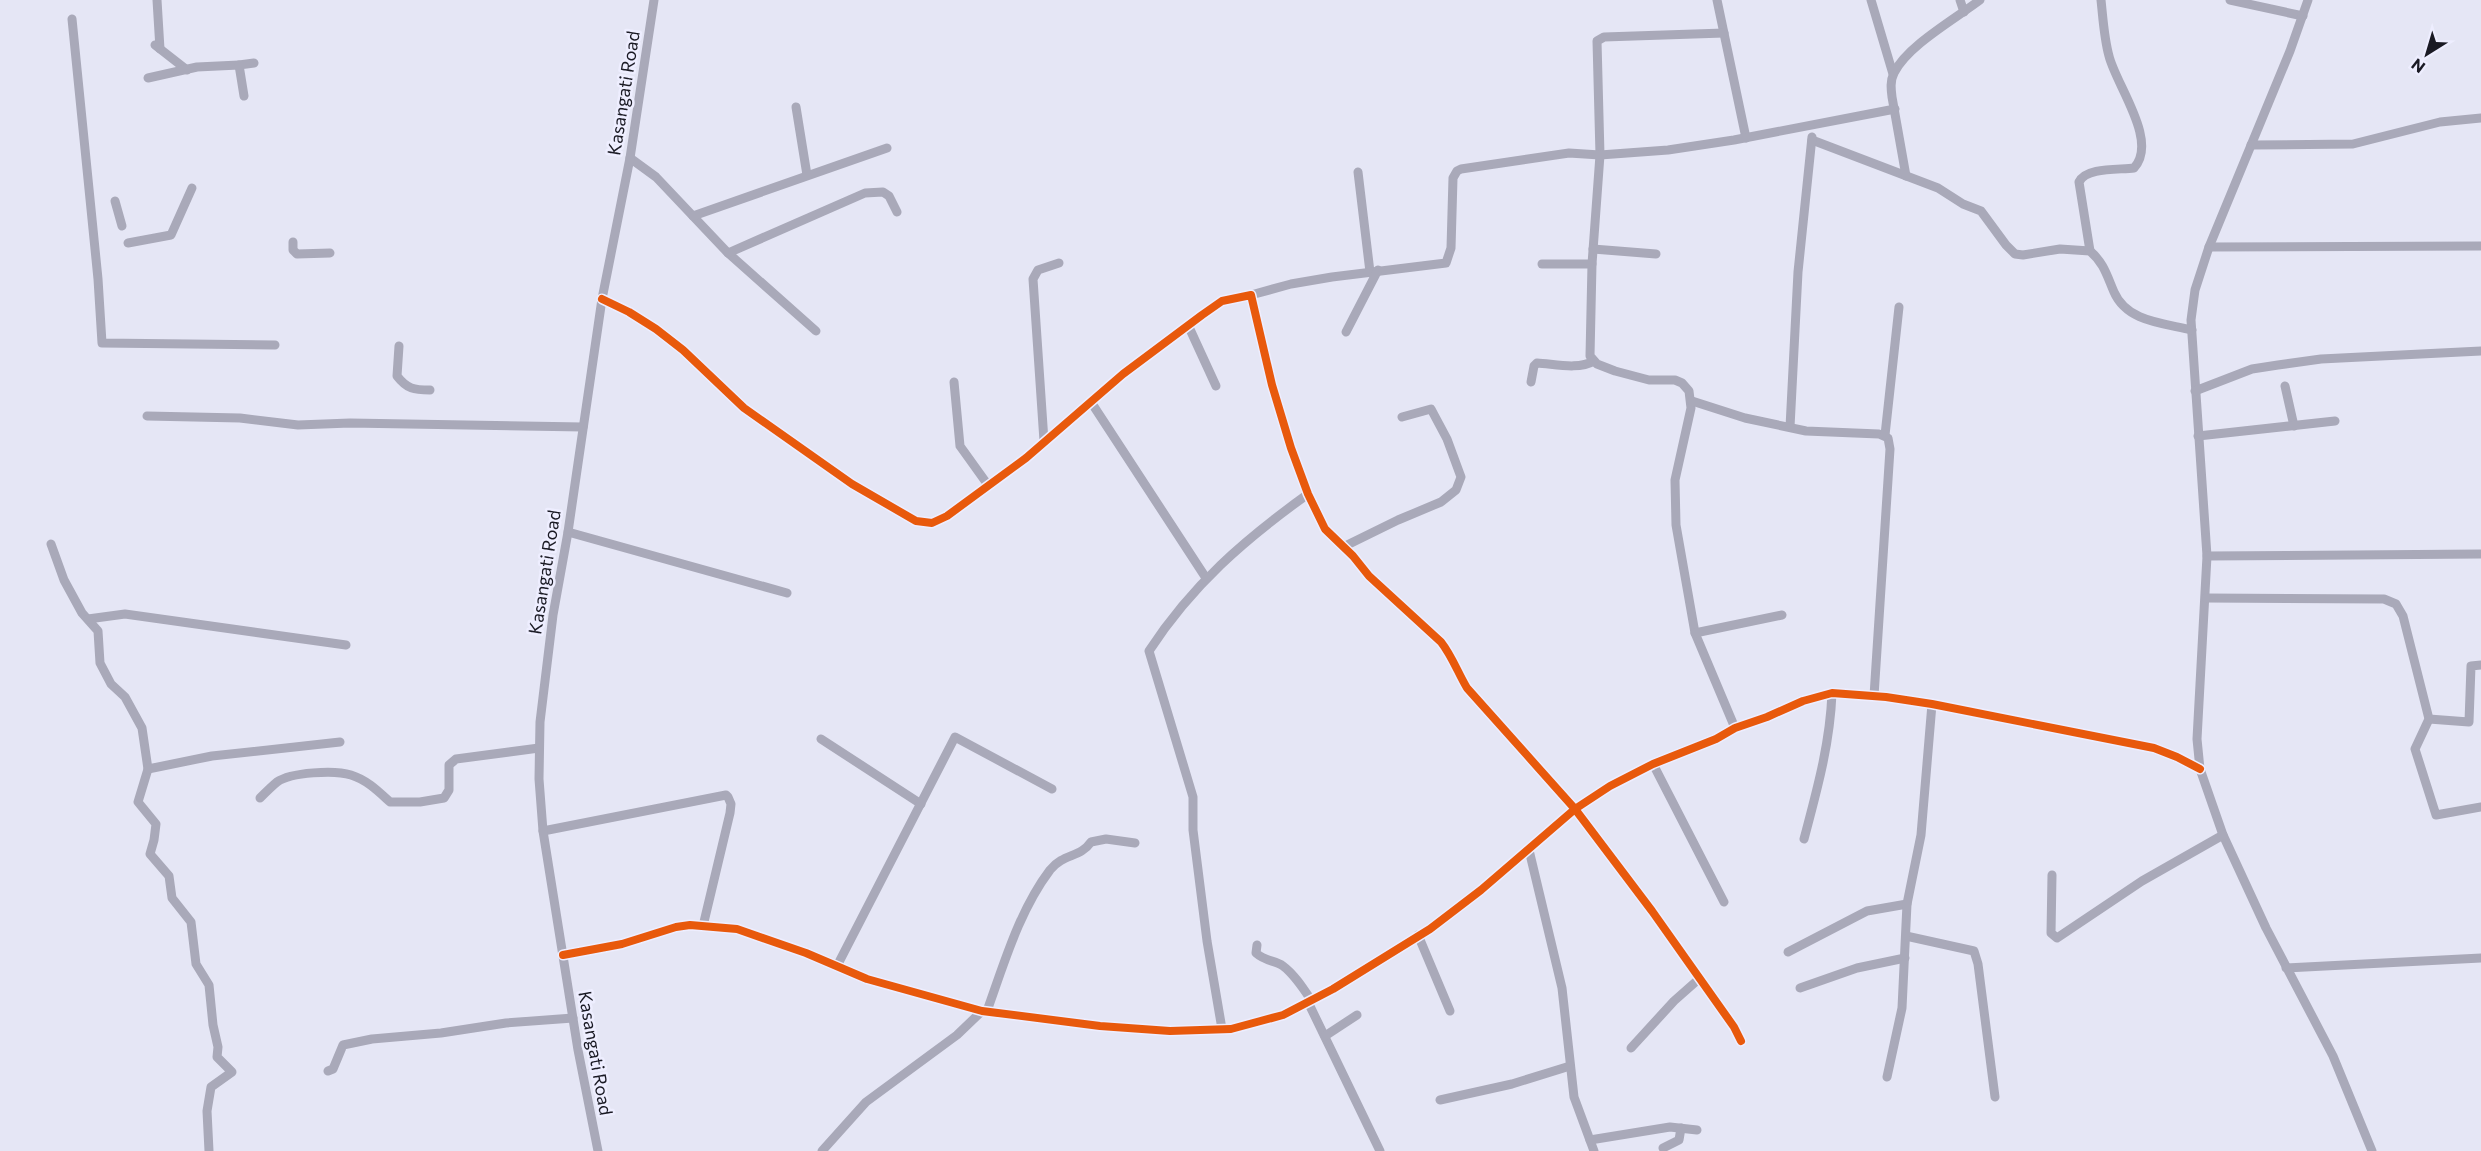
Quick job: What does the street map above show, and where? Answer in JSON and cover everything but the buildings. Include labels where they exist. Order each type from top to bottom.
[{"type":"street","points":[[158,0],[157,46],[187,70]]},
{"type":"street","name":"Kasangati Road","points":[[597,1151],[543,831],[538,779],[540,722],[553,615],[568,532],[602,299],[630,158],[654,0]]},
{"type":"street","points":[[1717,0],[1746,138]]},
{"type":"street","points":[[1870,0],[1893,74]]},
{"type":"street","points":[[1960,0],[1964,12]]},
{"type":"street","points":[[1906,176],[1891,87],[1893,74],[1916,48],[1980,0]]},
{"type":"street","points":[[2101,0],[2109,58],[2134,114],[2144,148],[2134,168],[2087,173],[2080,178],[2090,251],[2105,266],[2119,302],[2126,309],[2136,316],[2192,330]]},
{"type":"street","points":[[2230,0],[2303,16]]},
{"type":"street","points":[[2308,0],[2209,247],[2192,303],[2195,391],[2206,556],[2206,598],[2197,704],[2200,769],[2223,835],[2286,968],[2333,1056],[2372,1151]]},
{"type":"street","points":[[72,19],[98,279],[102,343],[275,345]]},
{"type":"street","points":[[1724,33],[1604,37],[1597,41],[1600,155],[1592,264],[1590,356],[1594,361],[1615,371],[1649,380],[1682,382],[1689,391],[1692,401],[1686,438],[1675,480],[1676,525],[1695,633],[1735,728]]},
{"type":"street","points":[[148,78],[187,70],[254,63]]},
{"type":"street","points":[[238,65],[244,96]]},
{"type":"street","points":[[796,107],[807,175]]},
{"type":"street","points":[[602,299],[656,329],[683,350],[744,408],[852,484],[916,521],[932,523],[947,516],[1026,458],[1091,402],[1222,301],[1290,284],[1374,271],[1442,265],[1448,261],[1451,248],[1453,178],[1461,169],[1569,153],[1600,155],[1668,150],[1746,138],[1895,109]]},
{"type":"street","points":[[2251,145],[2353,144],[2440,122],[2481,118]]},
{"type":"street","points":[[1790,427],[1798,272],[1813,125]]},
{"type":"street","points":[[1812,140],[1938,188],[1963,204],[1981,210],[2015,254],[2023,255],[2060,249],[2090,251]]},
{"type":"street","points":[[693,216],[887,148]]},
{"type":"street","points":[[630,158],[656,177],[728,253],[816,331]]},
{"type":"street","points":[[1346,332],[1374,271],[1358,172]]},
{"type":"street","points":[[128,243],[171,235],[192,188]]},
{"type":"street","points":[[728,253],[865,193],[883,192],[889,196],[897,212]]},
{"type":"street","points":[[115,201],[122,226]]},
{"type":"street","points":[[293,242],[293,250],[297,254],[330,254]]},
{"type":"street","points":[[2209,247],[2481,246]]},
{"type":"street","points":[[1593,249],[1656,254]]},
{"type":"street","points":[[1044,441],[1033,279],[1038,270],[1059,263]]},
{"type":"street","points":[[1542,264],[1592,264]]},
{"type":"street","points":[[1251,295],[1272,385],[1308,494],[1325,529],[1376,582],[1441,642],[1449,652],[1456,671],[1467,688],[1575,809],[1652,911],[1734,1027],[1741,1041]]},
{"type":"street","points":[[1874,696],[1890,448],[1890,442],[1885,435],[1899,307]]},
{"type":"street","points":[[1188,325],[1216,386]]},
{"type":"street","points":[[399,346],[397,376],[414,390],[430,390]]},
{"type":"street","points":[[2195,391],[2241,373],[2278,365],[2321,359],[2481,351]]},
{"type":"street","points":[[1531,382],[1534,366],[1537,363],[1577,366],[1594,361]]},
{"type":"street","points":[[954,382],[960,446],[988,484]]},
{"type":"street","points":[[2285,386],[2294,426]]},
{"type":"street","points":[[1692,401],[1744,418],[1806,431],[1885,435]]},
{"type":"street","points":[[1091,402],[1206,578]]},
{"type":"street","points":[[1343,547],[1441,502],[1456,490],[1461,477],[1447,439],[1431,409],[1402,417]]},
{"type":"street","points":[[147,416],[240,418],[298,425],[350,423],[583,427]]},
{"type":"street","points":[[2198,436],[2335,421]]},
{"type":"street","points":[[1222,1029],[1207,941],[1193,830],[1192,797],[1149,651],[1206,578],[1230,554],[1308,494]]},
{"type":"street","points":[[568,532],[787,593]]},
{"type":"street","points":[[51,544],[64,580],[98,631],[100,663],[105,674],[111,684],[125,697],[142,728],[148,770],[138,802],[156,824],[150,854],[169,876],[172,898],[191,922],[196,964],[209,985],[218,1047],[217,1057],[232,1072],[211,1087],[207,1111],[209,1151]]},
{"type":"street","points":[[2206,556],[2481,554]]},
{"type":"street","points":[[2206,598],[2384,599],[2396,603],[2403,616],[2429,719],[2415,749],[2436,815],[2481,807]]},
{"type":"street","points":[[88,619],[125,614],[346,645]]},
{"type":"street","points":[[1695,633],[1782,615]]},
{"type":"street","points":[[2429,719],[2469,722],[2471,666],[2481,665]]},
{"type":"street","points":[[1804,839],[1823,768],[1832,693]]},
{"type":"street","points":[[563,955],[622,944],[676,927],[703,926],[737,929],[867,979],[985,1011],[1112,1026],[1170,1030],[1232,1029],[1283,1015],[1333,989],[1418,935],[1481,890],[1575,809],[1610,786],[1653,764],[1716,739],[1735,728],[1803,701],[1832,693],[1932,704],[2154,748],[2200,769]]},
{"type":"street","points":[[1887,1077],[1902,1008],[1907,904],[1921,835],[1932,704]]},
{"type":"street","points":[[837,966],[955,736],[1052,789]]},
{"type":"street","points":[[821,739],[921,804]]},
{"type":"street","points":[[148,770],[212,756],[340,742]]},
{"type":"street","points":[[260,798],[278,781],[299,774],[322,774],[350,775],[371,785],[390,802],[420,802],[444,798],[449,790],[449,765],[456,759],[539,748]]},
{"type":"street","points":[[1653,764],[1724,902]]},
{"type":"street","points":[[543,831],[728,797],[731,804],[730,813],[703,926]]},
{"type":"street","points":[[2052,875],[2050,925],[2051,933],[2057,938],[2142,881],[2223,835]]},
{"type":"street","points":[[822,1151],[866,1102],[957,1035],[985,1011],[1023,918],[1040,885],[1052,869],[1064,858],[1084,851],[1091,842],[1106,839],[1135,843]]},
{"type":"street","points":[[1529,850],[1562,988],[1574,1097],[1594,1151]]},
{"type":"street","points":[[1788,952],[1867,911],[1907,904]]},
{"type":"street","points":[[1418,935],[1450,1011]]},
{"type":"street","points":[[1906,936],[1974,951],[1995,1097]]},
{"type":"street","points":[[1257,945],[1256,954],[1264,960],[1281,964],[1301,985],[1380,1151]]},
{"type":"street","points":[[1800,988],[1857,968],[1905,958]]},
{"type":"street","points":[[2286,968],[2481,958]]},
{"type":"street","points":[[1631,1048],[1674,1001],[1700,978]]},
{"type":"street","points":[[1324,1036],[1356,1016]]},
{"type":"street","points":[[328,1071],[333,1069],[343,1045],[372,1039],[441,1033],[506,1023],[573,1018]]},
{"type":"street","points":[[1440,1100],[1512,1084],[1570,1066]]},
{"type":"street","points":[[1590,1140],[1670,1127],[1697,1130]]},
{"type":"street","points":[[1663,1148],[1679,1140],[1681,1128]]},
{"type":"cycle path","points":[[602,299],[656,329],[683,350],[744,408],[852,484],[916,521],[932,523],[947,516],[1026,458],[1123,374],[1202,315],[1222,301],[1251,295],[1272,385],[1291,448],[1308,494],[1325,529],[1353,556],[1369,576],[1441,642],[1467,688],[1575,809],[1652,911],[1734,1027],[1741,1041]]},
{"type":"cycle path","points":[[563,955],[622,944],[676,927],[690,925],[737,929],[806,953],[867,979],[982,1011],[1100,1026],[1170,1031],[1231,1029],[1283,1015],[1333,989],[1430,929],[1481,890],[1575,809],[1610,786],[1653,764],[1716,739],[1735,728],[1803,701],[1832,693],[1886,697],[1932,704],[2154,748],[2200,769]]}]
